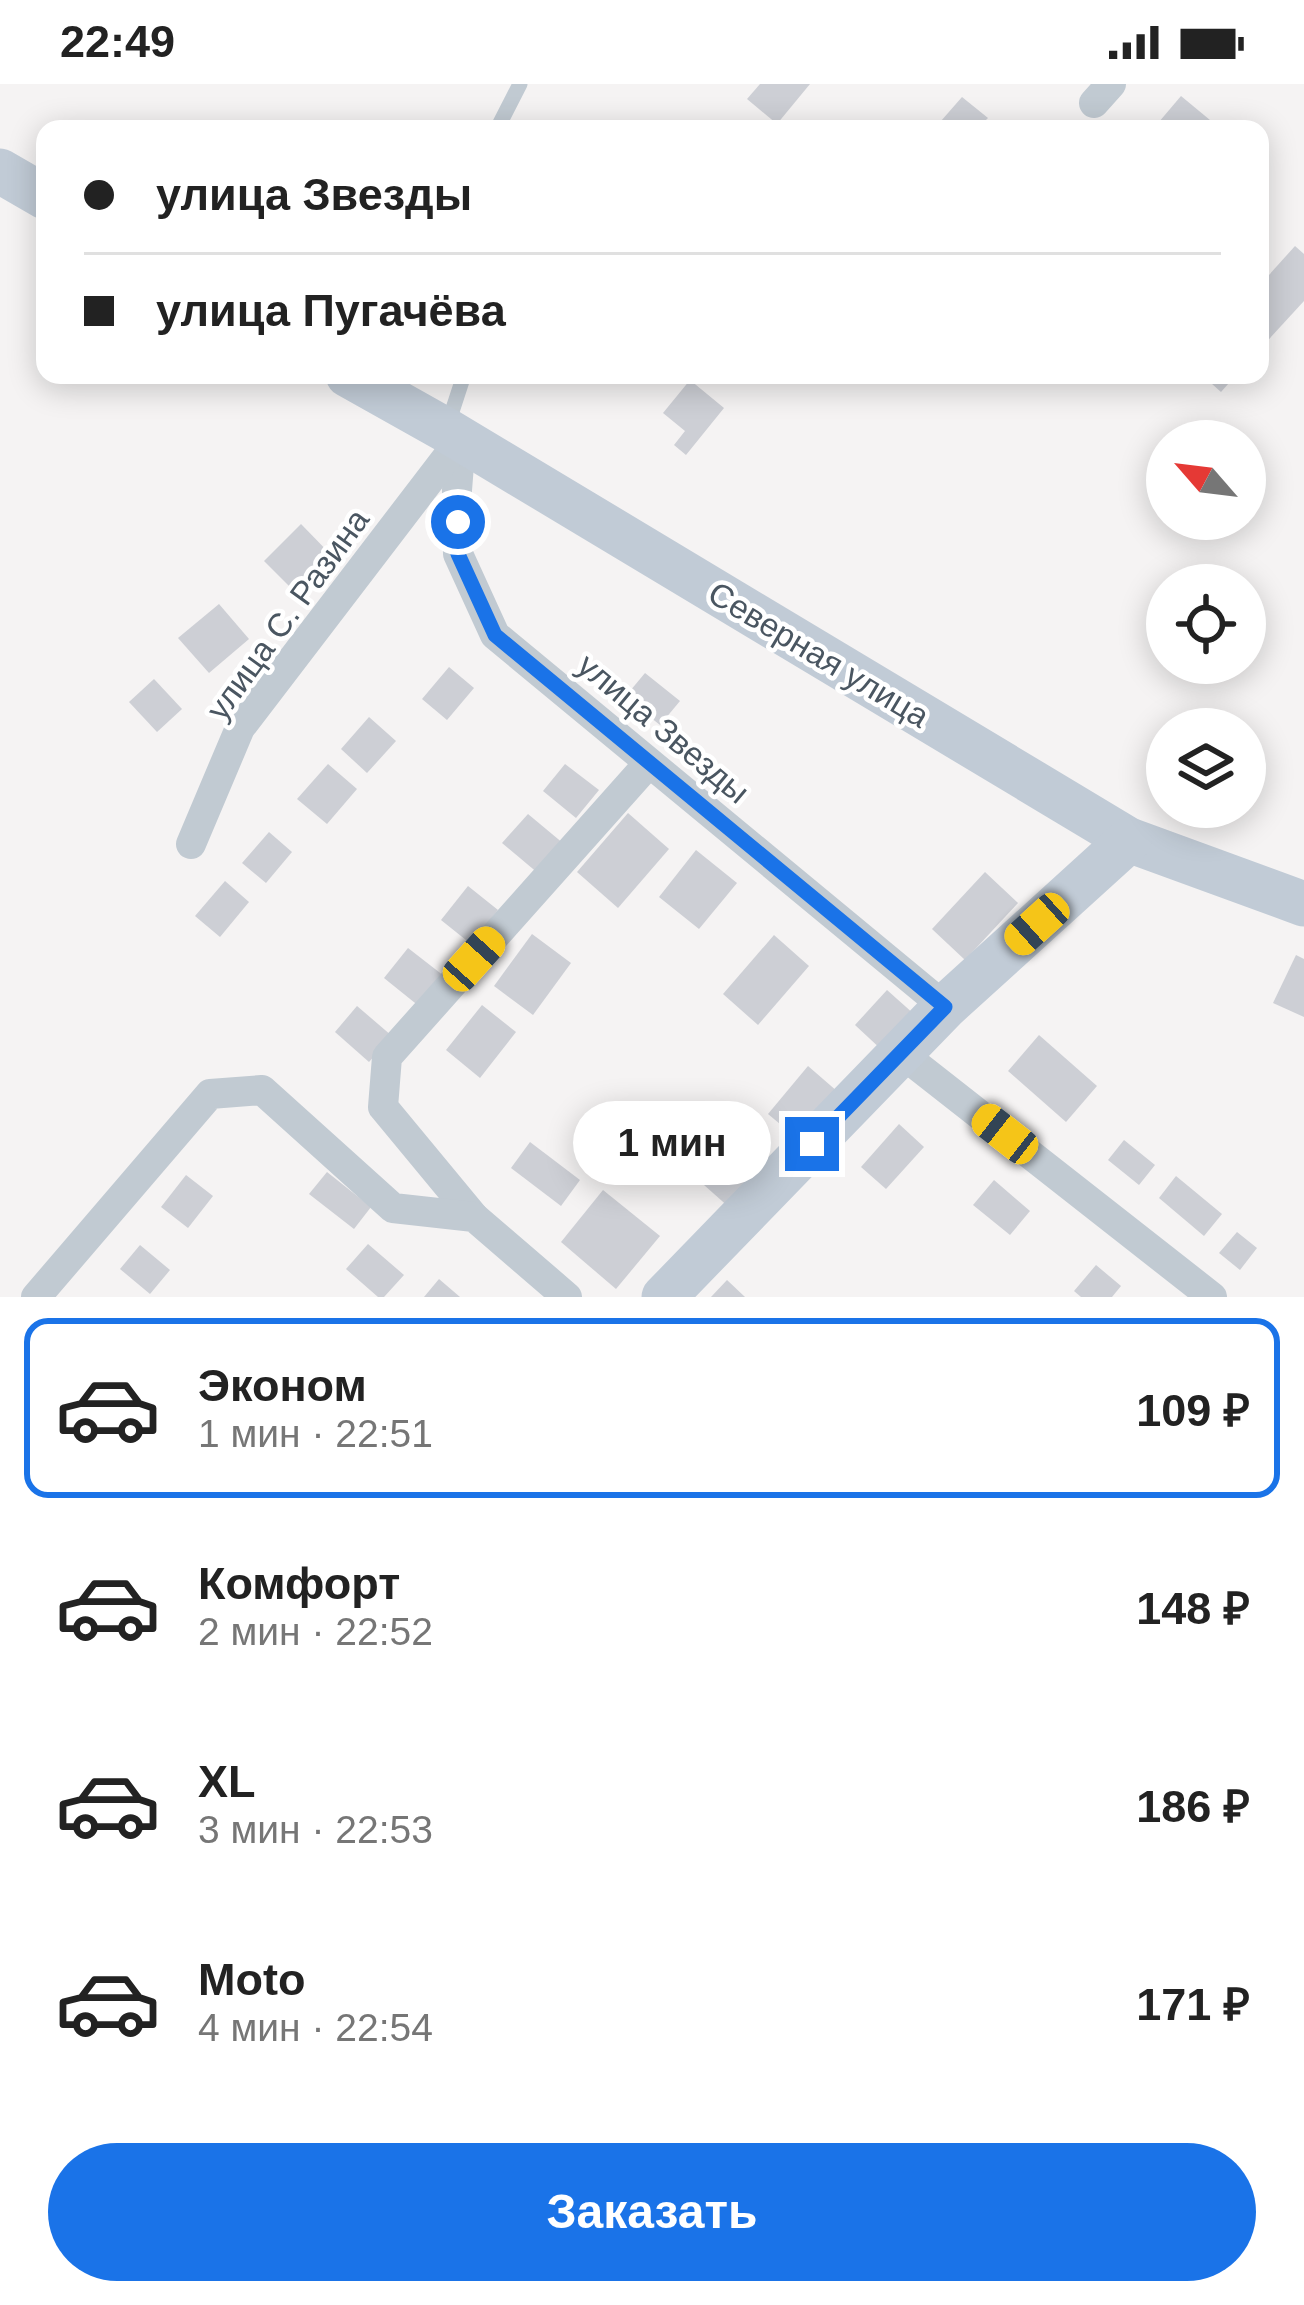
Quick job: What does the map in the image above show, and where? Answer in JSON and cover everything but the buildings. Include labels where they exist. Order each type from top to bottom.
[{"type":"street","points":[[0,171],[36,192]]},
{"type":"street","name":"Северная улица","points":[[364,384],[1129,840],[1304,904]]},
{"type":"street","name":"улица Звезды","points":[[454,434],[458,554],[495,635],[945,1007]]},
{"type":"street","name":"улица С. Разина","points":[[191,844],[240,728],[454,434]]},
{"type":"street","points":[[567,1297],[474,1217],[383,1108],[387,1057],[649,763]]},
{"type":"street","points":[[664,1297],[945,1007],[1129,840]]},
{"type":"street","points":[[901,1053],[1212,1297]]},
{"type":"street","points":[[36,1297],[210,1094],[262,1090],[393,1208],[474,1217]]},
{"type":"lane","points":[[502,120],[520,84]]},
{"type":"lane","points":[[454,434],[462,384]]},
{"type":"route","points":[[458,522],[458,554],[495,635],[945,1007],[812,1144]]}]
